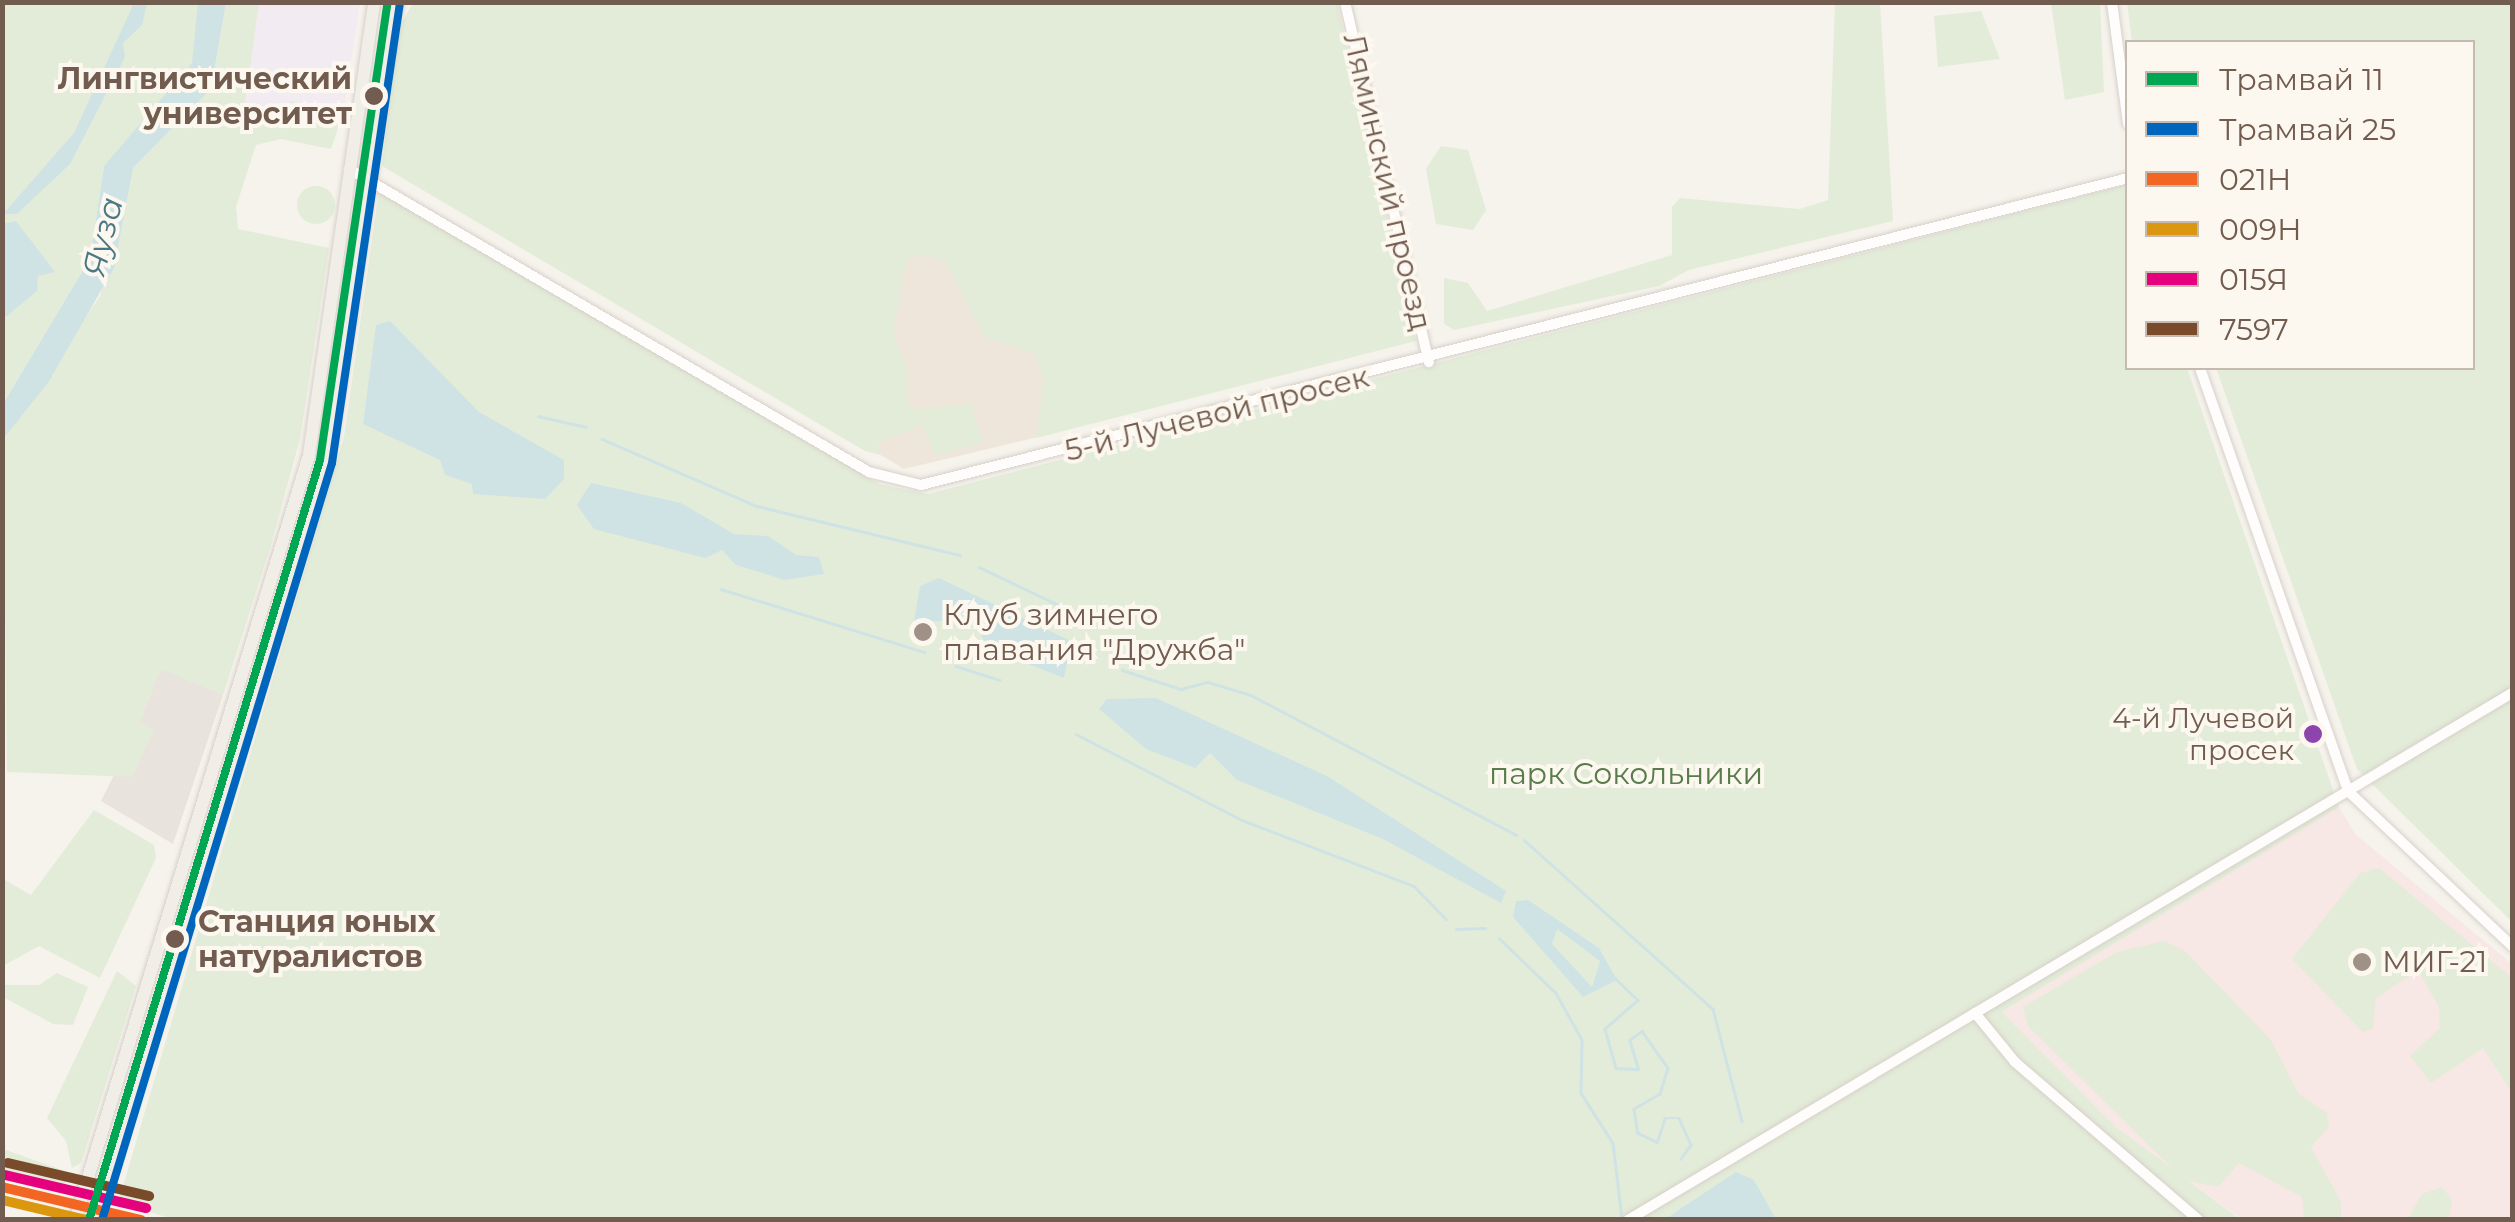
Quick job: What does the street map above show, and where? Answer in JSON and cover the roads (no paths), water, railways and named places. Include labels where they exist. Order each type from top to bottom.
[{"type":"main road","points":[[76,1220],[309,456],[374,2]]},
{"type":"main road","points":[[96,1220],[328,463],[367,176],[396,2]]},
{"type":"main road","points":[[199,818],[219,823]]},
{"type":"main road","points":[[152,970],[172,976]]},
{"type":"street","name":"Ляминский проезд","points":[[1345,2],[1429,362]]},
{"type":"street","points":[[2112,2],[2125,101]]},
{"type":"street","name":"5-й Лучевой просек","points":[[349,169],[894,483],[947,482],[1429,362],[2125,179]]},
{"type":"street","points":[[2201,370],[2348,791],[2512,946]]},
{"type":"street","points":[[1628,1220],[2512,693]]},
{"type":"street","points":[[1976,1012],[2015,1062],[2199,1220]]},
{"type":"water","points":[[134,3],[147,3],[142,25],[123,43],[125,57],[70,164],[17,214],[3,214],[74,133]]},
{"type":"water","name":"Яуза","points":[[198,3],[226,3],[211,89],[133,168],[114,268],[48,383],[3,439],[3,404],[90,259],[104,166],[192,63]]},
{"type":"water","points":[[16,221],[55,272],[38,276],[37,291],[3,319],[3,224]]},
{"type":"water","points":[[390,321],[479,412],[564,460],[564,479],[545,499],[473,494],[472,484],[445,475],[440,460],[363,424],[376,325]]},
{"type":"water","points":[[591,483],[681,503],[734,534],[768,536],[796,555],[819,557],[824,574],[785,580],[736,565],[722,550],[705,558],[594,529],[577,505]]},
{"type":"water","points":[[939,578],[1071,641],[1064,678],[987,648],[975,621],[914,621],[920,586]]},
{"type":"water","points":[[1156,698],[1327,776],[1506,891],[1501,903],[1383,839],[1237,780],[1210,753],[1195,768],[1146,749],[1099,709],[1107,699]]},
{"type":"water","points":[[1528,900],[1599,948],[1617,980],[1583,997],[1513,917],[1516,901]],"holes":[[[1557,929],[1600,961],[1592,987],[1552,944]]]},
{"type":"water","points":[[1736,1172],[1754,1180],[1776,1219],[1665,1219]]},
{"type":"waterway","points":[[538,416],[586,427]]},
{"type":"waterway","points":[[602,439],[757,506],[960,555]]},
{"type":"waterway","points":[[979,567],[1065,608]]},
{"type":"waterway","points":[[721,589],[924,652]]},
{"type":"waterway","points":[[956,666],[1000,680]]},
{"type":"waterway","points":[[1122,670],[1181,689],[1208,682],[1251,695],[1516,835]]},
{"type":"waterway","points":[[1076,734],[1242,820],[1414,886],[1446,919]]},
{"type":"waterway","points":[[1524,840],[1713,1009],[1742,1121]]},
{"type":"waterway","points":[[1456,929],[1485,928]]},
{"type":"waterway","points":[[1499,938],[1556,993],[1582,1040],[1581,1093],[1613,1143],[1622,1218]]},
{"type":"waterway","points":[[1615,978],[1638,1000],[1605,1029],[1616,1068],[1638,1069],[1629,1040],[1642,1031],[1668,1068],[1660,1094],[1634,1109],[1638,1133],[1657,1142],[1665,1118],[1679,1118],[1691,1145],[1681,1159]]},
{"type":"tram line","name":"11","points":[[89,1220],[320,460],[388,2]]},
{"type":"tram line","name":"25","points":[[102,1220],[332,463],[400,4]]},
{"type":"place","name":"Лингвистический университет","points":[[374,96]]},
{"type":"place","name":"Клуб зимнего плавания \"Дружба\"","points":[[923,632]]},
{"type":"place","name":"4-й Лучевой просек","points":[[2313,734]]},
{"type":"place","name":"Станция юных натуралистов","points":[[175,939]]},
{"type":"place","name":"МИГ-21","points":[[2362,962]]},
{"type":"park label","name":"парк Сокольники","points":[[1626,774]]}]
